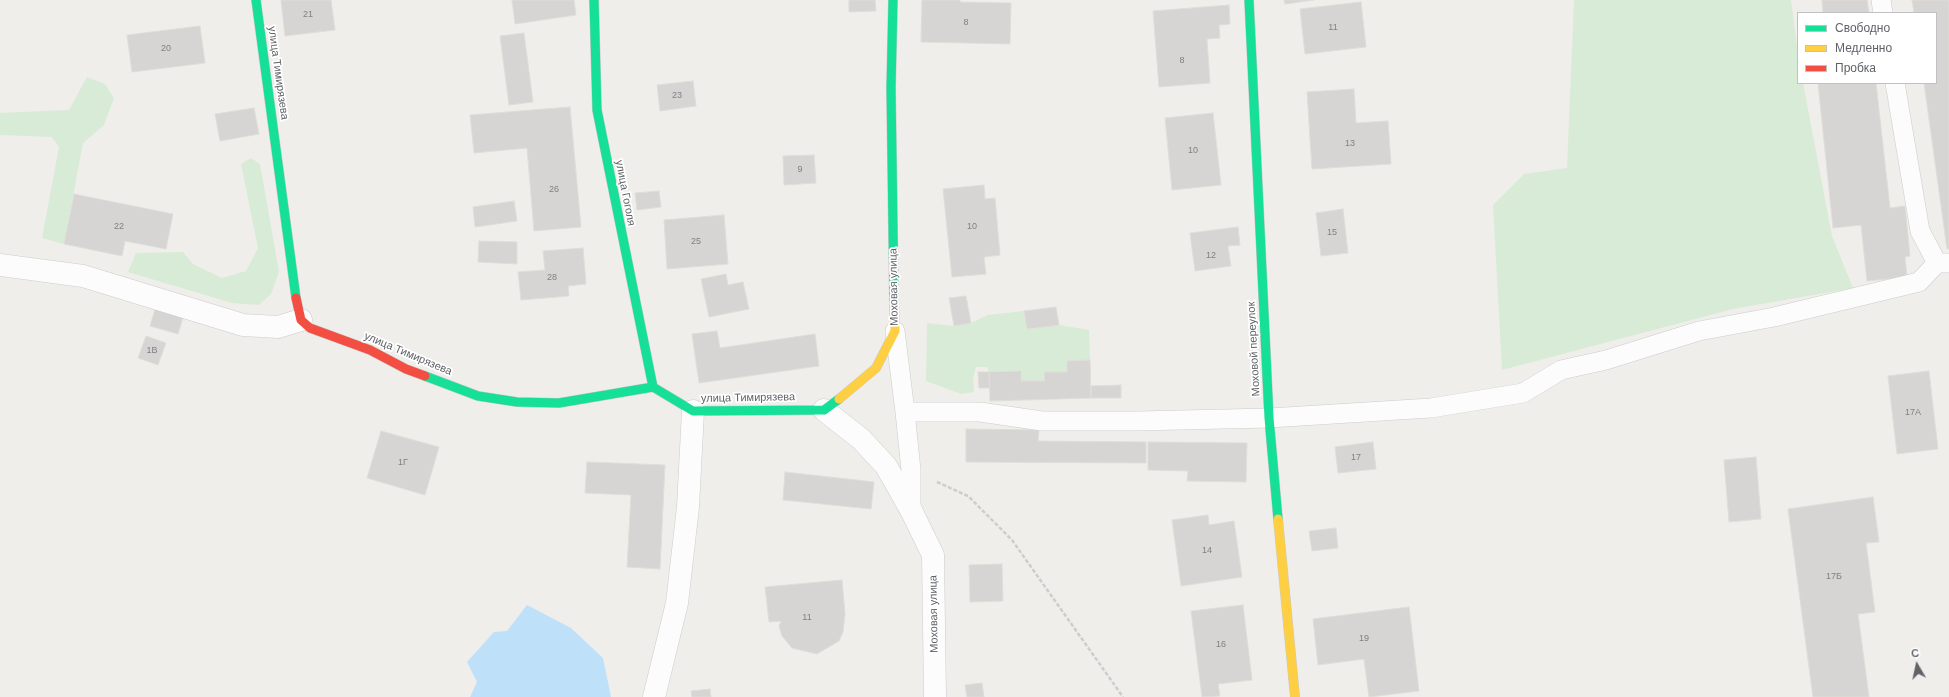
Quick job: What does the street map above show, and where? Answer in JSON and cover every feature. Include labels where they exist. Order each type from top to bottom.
[{"type":"street","name":"улица Тимирязева","points":[[256,0],[297,306],[301,320],[310,328],[370,350],[406,369],[478,396],[517,402],[559,403],[653,387],[693,411],[824,410]]},
{"type":"street","name":"улица Гоголя","points":[[594,0],[597,110],[653,387]]},
{"type":"street","name":"Моховая улица","points":[[893,0],[891,88],[895,331],[876,368],[853,389],[824,410],[861,439],[886,466],[911,510],[933,555],[934,697]]},
{"type":"street","name":"Моховой переулок","points":[[1249,0],[1252,22],[1269,418],[1295,697]]},
{"type":"street","points":[[0,264],[83,276],[244,325],[278,327],[301,320]]},
{"type":"street","points":[[654,697],[677,603],[688,507],[693,411]]},
{"type":"lane","points":[[1881,0],[1883,12]]},
{"type":"lane","points":[[905,412],[980,412],[1042,421],[1269,418],[1431,408],[1523,393],[1561,370],[1606,360],[1699,330],[1774,317],[1919,282],[1943,263],[1920,231],[1895,84]]},
{"type":"lane","points":[[895,331],[911,470],[911,510]]},
{"type":"path","points":[[911,470],[968,496],[1012,540],[1123,697]]},
{"type":"green space","points":[[1574,0],[1791,0],[1797,46],[1797,84],[1803,84],[1832,236],[1853,288],[1733,309],[1502,370],[1493,205],[1524,174],[1567,168]]},
{"type":"green space","points":[[87,77],[105,84],[114,98],[104,125],[83,143],[64,244],[42,238],[59,147],[52,137],[0,135],[0,113],[69,110]]},
{"type":"green space","points":[[251,158],[260,164],[279,272],[271,294],[259,305],[232,303],[128,272],[136,253],[183,252],[193,264],[222,278],[246,271],[258,248],[241,164]]},
{"type":"green space","points":[[1024,311],[1027,329],[1059,325],[1089,330],[1090,360],[1067,361],[1067,372],[1045,372],[1045,381],[1021,381],[1021,371],[989,372],[987,367],[976,367],[973,379],[974,392],[961,394],[926,381],[927,323],[954,326],[971,323],[988,315]]},
{"type":"water","points":[[527,605],[571,628],[603,658],[611,697],[470,697],[477,682],[467,662],[494,632],[507,631]]},
{"type":"building","points":[[281,0],[331,0],[335,30],[285,36]]},
{"type":"building","points":[[512,0],[574,0],[576,15],[515,24]]},
{"type":"building","points":[[849,0],[875,0],[876,11],[849,12]]},
{"type":"building","points":[[922,0],[960,0],[960,2],[1011,3],[1010,44],[921,42]]},
{"type":"building","points":[[1284,0],[1314,0],[1285,4]]},
{"type":"building","points":[[1822,0],[1867,0],[1869,12],[1823,12]]},
{"type":"building","points":[[1912,0],[1949,0],[1949,249],[1947,249],[1924,84],[1937,84],[1937,12],[1914,12]]},
{"type":"building","points":[[1361,2],[1366,47],[1305,54],[1300,9]]},
{"type":"building","points":[[1229,5],[1230,24],[1219,25],[1220,38],[1207,39],[1210,83],[1159,87],[1153,11]]},
{"type":"building","points":[[200,26],[205,63],[132,72],[127,35]]},
{"type":"building","points":[[524,33],[533,102],[509,105],[500,36]]},
{"type":"building","points":[[693,81],[696,106],[660,111],[657,85]]},
{"type":"building","points":[[1818,84],[1876,84],[1890,208],[1905,206],[1910,256],[1905,257],[1907,277],[1867,281],[1861,225],[1833,228]]},
{"type":"building","points":[[1354,89],[1356,123],[1388,121],[1391,164],[1312,169],[1307,92]]},
{"type":"building","points":[[570,107],[581,227],[534,231],[527,148],[474,153],[470,115]]},
{"type":"building","points":[[254,108],[259,134],[220,141],[215,114]]},
{"type":"building","points":[[1213,113],[1221,185],[1172,190],[1165,118]]},
{"type":"building","points":[[814,155],[816,183],[784,185],[783,156]]},
{"type":"building","points":[[984,185],[985,199],[995,198],[1000,255],[984,257],[986,274],[952,277],[943,189]]},
{"type":"building","points":[[659,191],[661,207],[637,210],[635,193]]},
{"type":"building","points":[[74,194],[173,214],[166,249],[125,241],[122,256],[64,244]]},
{"type":"building","points":[[514,201],[517,221],[475,227],[473,207]]},
{"type":"building","points":[[1343,209],[1348,253],[1321,256],[1316,213]]},
{"type":"building","points":[[724,215],[728,264],[667,269],[664,220]]},
{"type":"building","points":[[1238,227],[1240,245],[1228,246],[1231,266],[1195,271],[1190,233]]},
{"type":"building","points":[[479,241],[517,242],[517,264],[478,262]]},
{"type":"building","points":[[583,248],[586,284],[568,286],[569,296],[521,300],[518,272],[545,270],[543,251]]},
{"type":"building","points":[[726,274],[728,285],[743,282],[749,309],[709,317],[701,279]]},
{"type":"building","points":[[966,296],[971,323],[954,326],[949,298]]},
{"type":"building","points":[[156,306],[184,314],[178,334],[150,326]]},
{"type":"building","points":[[1056,307],[1059,325],[1027,329],[1024,311]]},
{"type":"building","points":[[717,331],[720,348],[815,334],[819,366],[699,383],[692,334]]},
{"type":"building","points":[[146,336],[166,343],[158,365],[138,358]]},
{"type":"building","points":[[1090,360],[1091,398],[990,401],[989,372],[1021,371],[1021,381],[1045,381],[1044,372],[1067,372],[1067,361]]},
{"type":"building","points":[[1929,371],[1938,449],[1897,454],[1888,376]]},
{"type":"building","points":[[978,372],[989,372],[990,388],[979,388]]},
{"type":"building","points":[[1121,385],[1121,398],[1091,398],[1091,386]]},
{"type":"building","points":[[966,429],[1039,430],[1038,441],[1146,442],[1146,463],[966,462]]},
{"type":"building","points":[[381,431],[439,447],[425,495],[367,478]]},
{"type":"building","points":[[1148,442],[1247,443],[1246,482],[1187,481],[1188,471],[1148,470]]},
{"type":"building","points":[[1373,442],[1376,469],[1338,473],[1335,447]]},
{"type":"building","points":[[1756,457],[1761,519],[1729,522],[1724,460]]},
{"type":"building","points":[[587,462],[665,465],[660,569],[627,567],[631,495],[585,493]]},
{"type":"building","points":[[785,472],[874,482],[871,509],[783,500]]},
{"type":"building","points":[[1873,497],[1879,542],[1866,543],[1875,612],[1858,614],[1869,697],[1813,697],[1788,509]]},
{"type":"building","points":[[1208,515],[1209,525],[1234,521],[1242,577],[1181,586],[1172,520]]},
{"type":"building","points":[[1336,528],[1338,548],[1312,551],[1309,531]]},
{"type":"building","points":[[1002,564],[1003,601],[970,602],[969,565]]},
{"type":"building","points":[[842,580],[845,614],[843,632],[839,641],[817,654],[792,648],[782,636],[779,626],[781,621],[769,622],[765,587]]},
{"type":"building","points":[[1243,605],[1252,680],[1218,684],[1220,696],[1202,697],[1191,611]]},
{"type":"building","points":[[1409,607],[1419,691],[1369,697],[1364,659],[1318,665],[1313,619]]},
{"type":"building","points":[[982,683],[984,697],[967,697],[965,685]]},
{"type":"building","points":[[710,689],[711,697],[692,697],[691,691]]},
{"type":"traffic: fast","points":[[256,0],[296,298]]},
{"type":"traffic: fast","points":[[594,0],[597,110],[653,387]]},
{"type":"traffic: fast","points":[[893,0],[891,88],[894,300]]},
{"type":"traffic: fast","points":[[1249,0],[1269,418],[1278,519]]},
{"type":"traffic: fast","points":[[425,376],[478,396],[517,402],[559,403],[653,387],[693,411],[824,410],[839,399]]},
{"type":"traffic: slow","points":[[839,399],[876,368],[895,331],[894,300]]},
{"type":"traffic: slow","points":[[1278,519],[1295,697]]},
{"type":"traffic: jam","points":[[296,298],[301,320],[310,328],[370,350],[406,369],[425,376]]}]
